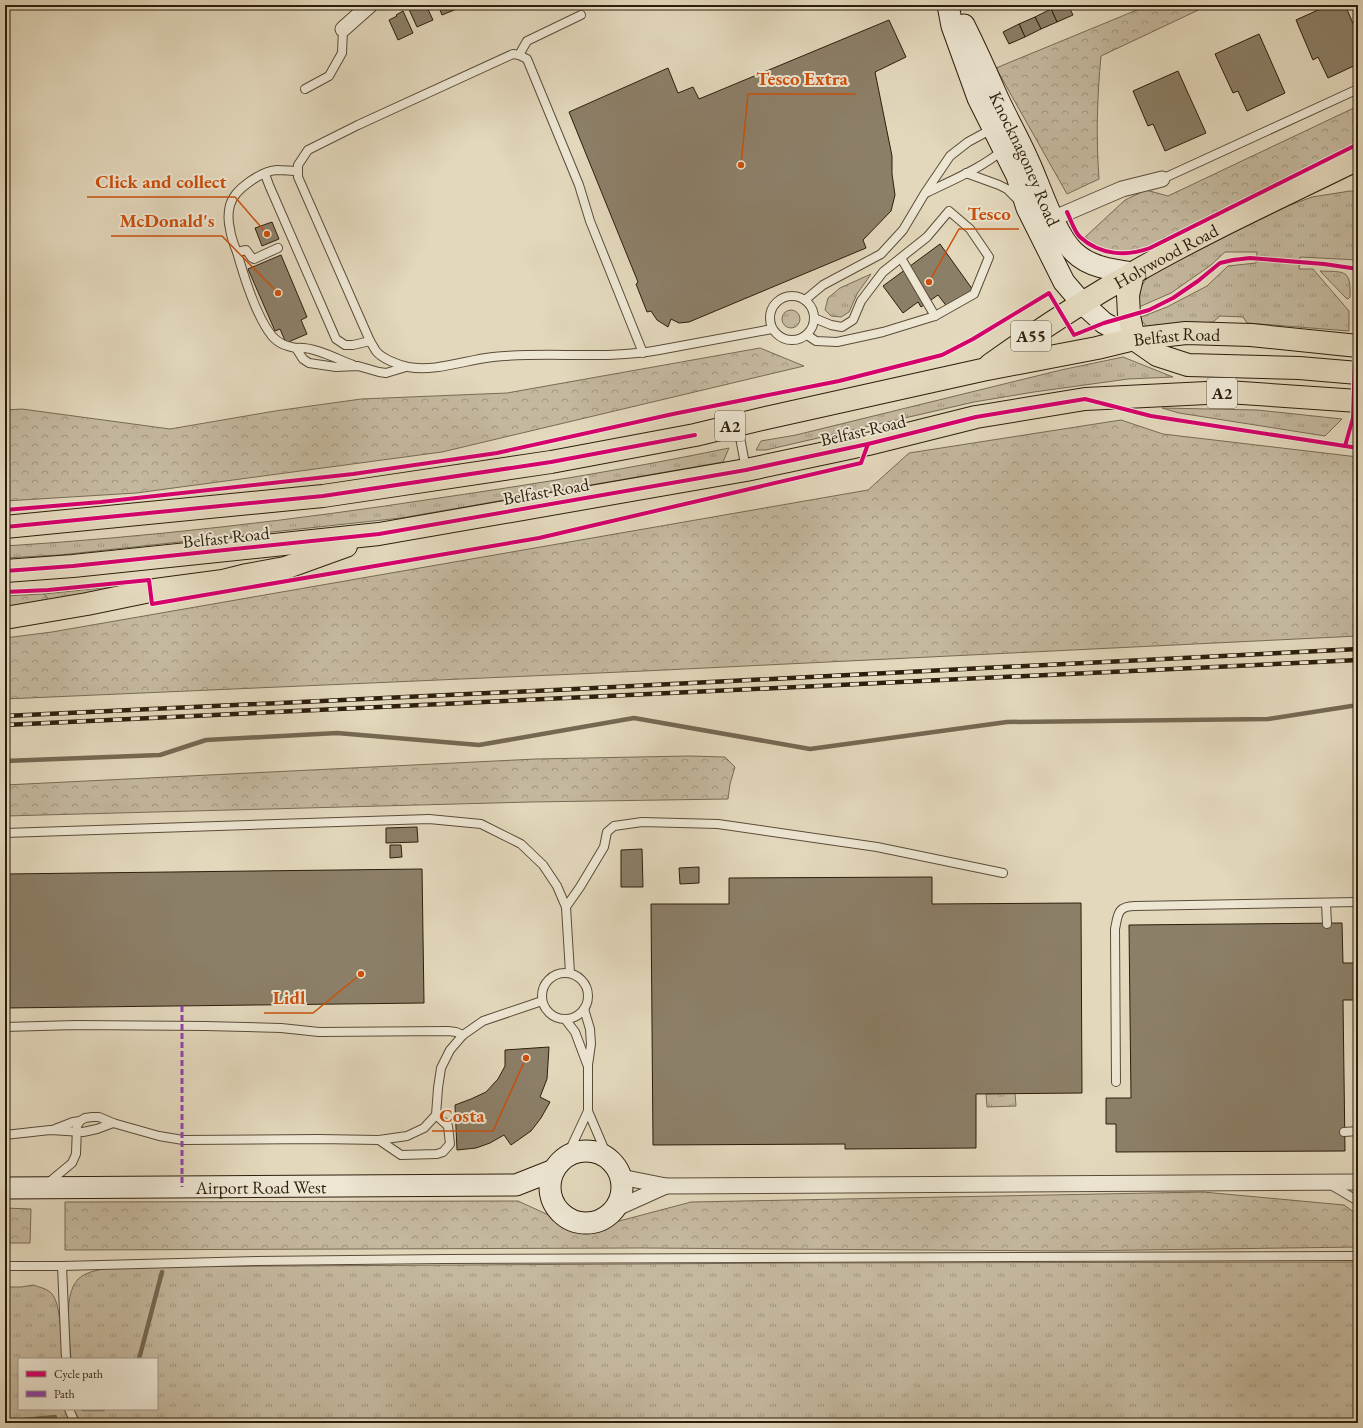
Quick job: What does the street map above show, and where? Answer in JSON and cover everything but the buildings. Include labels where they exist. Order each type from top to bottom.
[{"type":"highway","name":"Holywood Road","points":[[982,370],[1058,318],[1133,273],[1196,239],[1358,159]]},
{"type":"highway","name":"A55","points":[[1325,175],[1358,177]]},
{"type":"highway","points":[[1133,273],[1128,295],[1129,316],[1134,339],[1157,355],[1188,365],[1299,368],[1358,373]]},
{"type":"highway","name":"Belfast Road","points":[[5,527],[323,496],[551,462],[695,435],[982,370],[1097,348],[1134,339],[1186,333],[1251,335],[1358,346]]},
{"type":"highway","name":"Belfast Road","points":[[5,571],[73,566],[379,534],[746,470],[868,444],[976,417],[1085,399],[1227,392],[1358,401]]},
{"type":"highway","points":[[5,618],[151,591],[223,581],[285,568],[379,534]]},
{"type":"street","points":[[343,30],[370,5]]},
{"type":"street","points":[[948,5],[952,26],[978,98],[1006,135],[1017,176],[1039,217],[1064,282],[1082,303],[1104,323],[1134,339]]},
{"type":"street","name":"Knocknagoney Road","points":[[954,5],[1006,135],[1028,159],[1039,217],[1062,236],[1073,252],[1083,259],[1107,269],[1133,273]]},
{"type":"street","points":[[1039,217],[1122,189],[1162,179]]},
{"type":"street","points":[[516,1185],[557,1209],[565,1217],[575,1222],[597,1222],[607,1217],[615,1209],[620,1199],[622,1188],[621,1177],[616,1167],[608,1158],[598,1153],[586,1151],[576,1152],[561,1163],[551,1179],[550,1190],[552,1200],[557,1209]]},
{"type":"street","name":"Airport Road West","points":[[5,1188],[516,1185],[561,1163]]},
{"type":"street","points":[[621,1177],[666,1186],[1358,1182]]},
{"type":"street","points":[[615,1209],[666,1186]]},
{"type":"lane","points":[[519,55],[527,41],[581,15]]},
{"type":"lane","points":[[305,89],[329,76],[342,53],[343,30]]},
{"type":"lane","points":[[643,353],[590,221],[579,185],[527,59],[513,54],[358,125],[308,150],[298,165],[298,177],[300,182],[370,341],[376,352],[393,362],[407,367],[423,369],[492,357],[523,355],[616,355],[643,353],[772,329]]},
{"type":"lane","points":[[1162,179],[1358,89]]},
{"type":"lane","points":[[925,193],[997,156],[1006,135]]},
{"type":"lane","points":[[805,300],[823,285],[880,254],[903,230],[925,193],[950,156],[968,142],[1006,135]]},
{"type":"lane","points":[[298,171],[276,170],[258,176],[241,189],[230,203],[228,217],[230,230],[243,274],[265,324],[272,336],[286,346],[311,349],[379,372],[386,373],[407,367]]},
{"type":"lane","points":[[966,173],[999,184],[1039,217]]},
{"type":"lane","points":[[265,174],[336,339],[344,345],[353,345],[370,341]]},
{"type":"lane","points":[[807,335],[816,341],[838,342],[883,332],[935,316],[974,294],[989,257],[970,228],[949,211],[927,237],[883,272],[860,301],[853,320],[842,327],[831,325],[814,318]]},
{"type":"lane","points":[[237,252],[246,250],[252,258],[254,258],[278,248]]},
{"type":"lane","points":[[901,258],[935,316]]},
{"type":"lane","points":[[789,295],[796,295],[805,300],[812,308],[814,318],[811,330],[807,335],[795,340],[788,340],[776,334],[772,329],[770,322],[770,314],[776,302],[782,297],[789,295]]},
{"type":"lane","points":[[296,348],[303,359],[309,363],[336,367],[358,366]]},
{"type":"lane","points":[[738,425],[746,470]]},
{"type":"lane","points":[[5,833],[429,819],[481,824],[521,844],[543,865],[557,886],[566,907],[570,973]]},
{"type":"lane","points":[[566,907],[604,847],[607,832],[614,826],[642,822],[718,824],[877,847],[1003,873]]},
{"type":"lane","points":[[1116,1082],[1116,930],[1119,912],[1122,908],[1127,906],[1358,902]]},
{"type":"lane","points":[[1326,903],[1327,924]]},
{"type":"lane","points":[[562,972],[577,976],[586,987],[588,994],[584,1009],[572,1018],[557,1018],[550,1014],[542,1001],[541,993],[548,979],[554,974],[562,972]]},
{"type":"lane","points":[[50,1130],[92,1117],[159,1136],[183,1140],[379,1140],[407,1136],[424,1128],[436,1115],[441,1068],[450,1050],[463,1035],[483,1021],[542,1001]]},
{"type":"lane","points":[[584,1009],[591,1036],[588,1065],[588,1111],[608,1158]]},
{"type":"lane","points":[[565,1019],[575,1032],[588,1065]]},
{"type":"lane","points":[[5,1027],[76,1025],[243,1027],[281,1028],[319,1032],[448,1031],[463,1035]]},
{"type":"lane","points":[[561,1163],[588,1111]]},
{"type":"lane","points":[[379,1140],[400,1155],[437,1154],[443,1152],[450,1144],[448,1126],[436,1115]]},
{"type":"lane","points":[[40,1188],[72,1163],[76,1154],[77,1131],[80,1121]]},
{"type":"lane","points":[[5,1135],[50,1130],[83,1132],[98,1129],[114,1123]]},
{"type":"lane","points":[[1344,1132],[1358,1131]]},
{"type":"lane","points":[[1325,1182],[1358,1201]]},
{"type":"lane","points":[[5,1266],[437,1259],[1358,1256]]},
{"type":"lane","points":[[62,1266],[66,1358]]},
{"type":"lane","points":[[70,1410],[76,1423]]},
{"type":"green space","points":[[1149,5],[1209,5],[1101,56],[1097,118],[1099,179],[1067,194],[996,68]]},
{"type":"green space","points":[[1358,106],[1358,145],[1159,248],[1150,248],[1129,255],[1102,252],[1083,239],[1125,200],[1146,190],[1168,196]]},
{"type":"green space","points":[[1350,191],[1358,192],[1358,260],[1300,257],[1299,269],[1313,269],[1349,311],[1349,331],[1247,323],[1243,317],[1220,316],[1213,322],[1147,327],[1142,321],[1141,317],[1167,307],[1207,286],[1228,266],[1256,263],[1257,252],[1225,252],[1211,265],[1171,293],[1139,307],[1140,289],[1150,272],[1288,206],[1312,197]]},
{"type":"green space","points":[[1320,271],[1341,272],[1345,274],[1349,281],[1350,297],[1348,299],[1346,298]]},
{"type":"green space","points":[[871,274],[857,294],[849,312],[841,317],[831,316],[825,310],[828,298],[840,288]]},
{"type":"green space","points":[[791,310],[797,313],[800,319],[797,325],[791,328],[785,325],[782,319],[785,313]]},
{"type":"green space","points":[[760,348],[804,366],[442,452],[136,493],[5,501],[5,410],[22,409],[170,429],[275,411],[361,399],[507,393]]},
{"type":"green space","points":[[1123,357],[1173,377],[1128,379],[974,402],[766,450],[756,450],[761,441],[796,435],[1061,370]]},
{"type":"green space","points":[[1162,408],[1257,410],[1342,419],[1325,436],[1179,413]]},
{"type":"green space","points":[[1121,420],[1163,434],[1358,457],[1358,636],[644,671],[5,699],[5,638],[52,632],[868,490],[909,453]]},
{"type":"green space","points":[[729,448],[723,462],[401,518],[60,555],[5,558],[5,546],[168,533],[331,514],[475,493],[621,469]]},
{"type":"green space","points":[[121,586],[120,588],[50,602],[44,594]]},
{"type":"green space","points":[[44,594],[50,602],[5,609],[5,596]]},
{"type":"green space","points":[[689,756],[725,757],[735,767],[730,784],[728,799],[531,802],[5,816],[5,785],[536,759]]},
{"type":"green space","points":[[1015,1093],[1016,1106],[987,1107],[986,1094]]},
{"type":"green space","points":[[1203,1192],[1344,1205],[1358,1215],[1358,1247],[1070,1251],[641,1248],[65,1250],[65,1202],[518,1201],[566,1223],[589,1229],[691,1202]]},
{"type":"green space","points":[[5,1208],[31,1209],[30,1243],[5,1243]]},
{"type":"green space","points":[[1358,1262],[1358,1423],[81,1423],[74,1410],[158,1410],[158,1358],[71,1358],[68,1314],[71,1292],[75,1282],[82,1276],[98,1270],[115,1267],[804,1263]]},
{"type":"green space","points":[[33,1285],[50,1292],[54,1297],[59,1313],[62,1358],[18,1358],[18,1410],[66,1410],[71,1423],[5,1423],[5,1287]]},
{"type":"waterway","points":[[5,761],[160,755],[206,740],[337,733],[479,745],[634,718],[810,749],[1007,722],[1268,719],[1358,705]]},
{"type":"waterway","points":[[139,1358],[162,1272]]},
{"type":"waterway","points":[[5,1422],[55,1417]]},
{"type":"railway","points":[[5,716],[575,689],[1358,649]]},
{"type":"railway","points":[[5,725],[1358,660]]},
{"type":"marked path","points":[[182,1006],[182,1187]]},
{"type":"cycle path","points":[[1067,212],[1078,235],[1096,248],[1114,253],[1132,253],[1141,251],[1150,248],[1358,144]]},
{"type":"cycle path","points":[[5,510],[101,502],[353,474],[497,453],[673,414],[839,381],[942,355],[973,339],[1049,293],[1074,335],[1104,323],[1149,310],[1173,298],[1198,281],[1220,263],[1233,260],[1250,258],[1324,264],[1358,269]]},
{"type":"cycle path","points":[[1345,446],[1353,418],[1358,269]]},
{"type":"cycle path","points":[[5,571],[73,566],[379,534],[746,470],[868,444],[976,417],[1085,399],[1151,416],[1358,448]]},
{"type":"cycle path","points":[[5,527],[323,496],[551,462],[695,435]]},
{"type":"cycle path","points":[[5,592],[48,590],[149,580],[152,604],[539,538],[861,463],[868,444]]},
{"type":"place","name":"Tesco Extra","points":[[741,165]]},
{"type":"place","name":"Click and collect","points":[[267,234]]},
{"type":"place","name":"Tesco","points":[[929,282]]},
{"type":"place","name":"McDonald's","points":[[278,293]]},
{"type":"place","name":"Lidl","points":[[361,974]]},
{"type":"place","name":"Costa","points":[[526,1058]]}]
